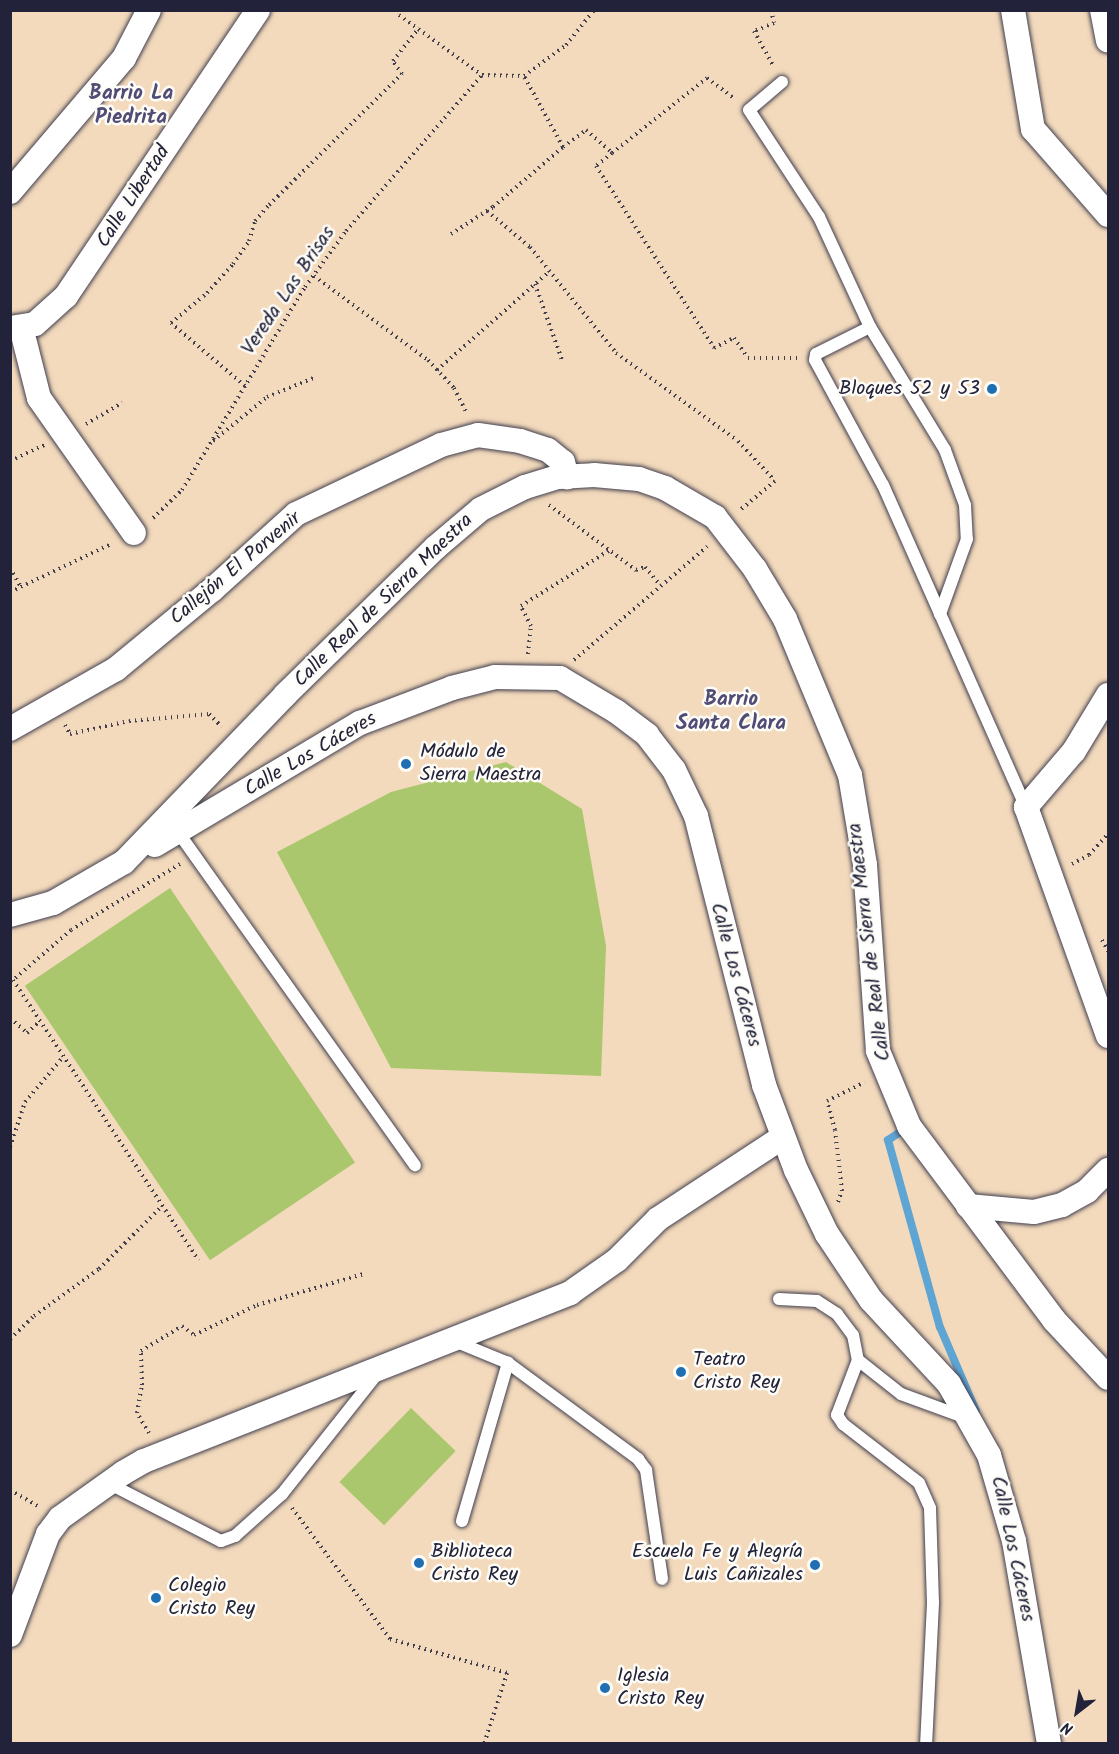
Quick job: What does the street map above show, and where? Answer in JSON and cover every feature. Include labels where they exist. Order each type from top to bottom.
[{"type":"street","points":[[10,192],[124,58],[149,10]]},
{"type":"street","name":"Calle Libertad","points":[[16,327],[49,314],[66,296],[258,10]]},
{"type":"street","points":[[1013,10],[1033,129],[1108,215]]},
{"type":"street","points":[[1102,10],[1108,40]]},
{"type":"street","points":[[16,327],[39,398],[134,533]]},
{"type":"street","name":"Callejón El Porvenir","points":[[10,729],[116,669],[212,590],[296,514],[441,445],[478,435],[519,441],[548,450],[563,462],[567,477]]},
{"type":"street","name":"Calle Real de Sierra Maestra","points":[[10,915],[53,903],[124,862],[240,743],[462,523],[525,487],[567,477],[639,479],[694,501],[724,528],[785,619],[850,776],[865,865],[878,1051],[909,1126],[1053,1320],[1108,1378]]},
{"type":"street","name":"Calle Los Cáceres","points":[[124,862],[360,723],[452,688],[495,677],[526,675],[560,678],[617,711],[647,735],[674,770],[696,816],[764,1085],[783,1137],[827,1234],[871,1300],[949,1384],[996,1474],[1014,1541],[1049,1743]]},
{"type":"street","points":[[1108,695],[1074,751],[1026,807],[1053,874],[1108,1036]]},
{"type":"street","points":[[10,1635],[37,1560],[60,1518],[108,1483],[161,1454],[570,1293],[591,1280],[658,1219],[783,1137]]},
{"type":"street","points":[[968,1206],[1034,1212],[1062,1205],[1087,1191],[1108,1170]]},
{"type":"lane","points":[[782,82],[749,110],[819,217],[870,327],[945,450],[965,505],[967,539],[940,614]]},
{"type":"lane","points":[[870,327],[815,358],[883,485],[1026,807]]},
{"type":"lane","points":[[178,832],[415,1165]]},
{"type":"lane","points":[[779,1299],[817,1301],[837,1314],[853,1335],[858,1360],[837,1415],[843,1424],[919,1483],[930,1508],[933,1603],[926,1743]]},
{"type":"lane","points":[[451,1340],[508,1363],[638,1459],[646,1470],[662,1579]]},
{"type":"lane","points":[[858,1360],[901,1394],[968,1418]]},
{"type":"lane","points":[[462,1521],[508,1363]]},
{"type":"lane","points":[[108,1483],[221,1541],[235,1536],[282,1494],[383,1368]]},
{"type":"path","points":[[403,10],[399,15],[482,75],[524,76],[567,45],[594,10]]},
{"type":"path","points":[[771,10],[774,23],[754,31],[782,82]]},
{"type":"path","points":[[244,386],[171,323],[207,293],[233,264],[249,241],[255,221],[269,205],[402,74],[393,61],[419,28]]},
{"type":"path","name":"Vereda Las Brisas","points":[[10,592],[134,533],[182,490],[244,386],[314,276],[346,231],[482,75]]},
{"type":"path","points":[[524,76],[564,147]]},
{"type":"path","points":[[749,110],[707,78],[596,166],[714,348],[734,338],[748,358],[815,358]]},
{"type":"path","points":[[451,234],[487,211],[586,130],[612,153]]},
{"type":"path","points":[[487,211],[530,247],[616,352],[729,434],[775,480],[576,658],[560,678]]},
{"type":"path","points":[[437,370],[549,272]]},
{"type":"path","points":[[314,276],[405,340],[437,370],[454,388],[478,435]]},
{"type":"path","points":[[535,284],[562,360]]},
{"type":"path","points":[[210,443],[267,397],[316,377]]},
{"type":"path","points":[[525,487],[636,570],[645,567],[660,585]]},
{"type":"path","points":[[526,675],[531,626],[521,606],[610,550]]},
{"type":"path","points":[[10,568],[21,587]]},
{"type":"path","points":[[54,704],[70,734],[129,721],[209,714],[240,743]]},
{"type":"path","points":[[1053,874],[1089,855],[1108,834]]},
{"type":"path","points":[[193,856],[71,930],[13,980],[198,1260]]},
{"type":"path","points":[[10,1018],[27,1033],[39,1022]]},
{"type":"path","points":[[10,1147],[25,1102],[63,1057]]},
{"type":"path","points":[[842,1191],[836,1130],[827,1101],[886,1072]]},
{"type":"path","points":[[10,1339],[34,1316],[99,1269],[162,1206]]},
{"type":"path","points":[[161,1454],[137,1413],[142,1385],[141,1351],[182,1326],[194,1335],[257,1305],[364,1274]]},
{"type":"path","points":[[10,1490],[60,1518]]},
{"type":"path","points":[[282,1494],[390,1639],[507,1673],[484,1743]]},
{"type":"green space","points":[[506,762],[582,809],[606,946],[601,1076],[391,1068],[277,852],[391,792]]},
{"type":"green space","points":[[170,888],[355,1162],[210,1260],[25,986]]},
{"type":"green space","points":[[411,1408],[456,1451],[384,1525],[339,1482]]},
{"type":"waterway","points":[[908,1127],[888,1140],[940,1327],[976,1411]]},
{"type":"place","name":"Bloques 52 y 53","points":[[992,389]]},
{"type":"place","name":"Módulo de Sierra Maestra","points":[[406,764]]},
{"type":"place","name":"Teatro Cristo Rey","points":[[681,1372]]},
{"type":"place","name":"Biblioteca Cristo Rey","points":[[419,1563]]},
{"type":"place","name":"Escuela Fe y Alegría Luis Cañizales","points":[[815,1565]]},
{"type":"place","name":"Colegio Cristo Rey","points":[[156,1598]]},
{"type":"place","name":"Iglesia Cristo Rey","points":[[605,1688]]},
{"type":"district","name":"Barrio La Piedrita","points":[[131,106]]},
{"type":"district","name":"Barrio Santa Clara","points":[[731,712]]}]
